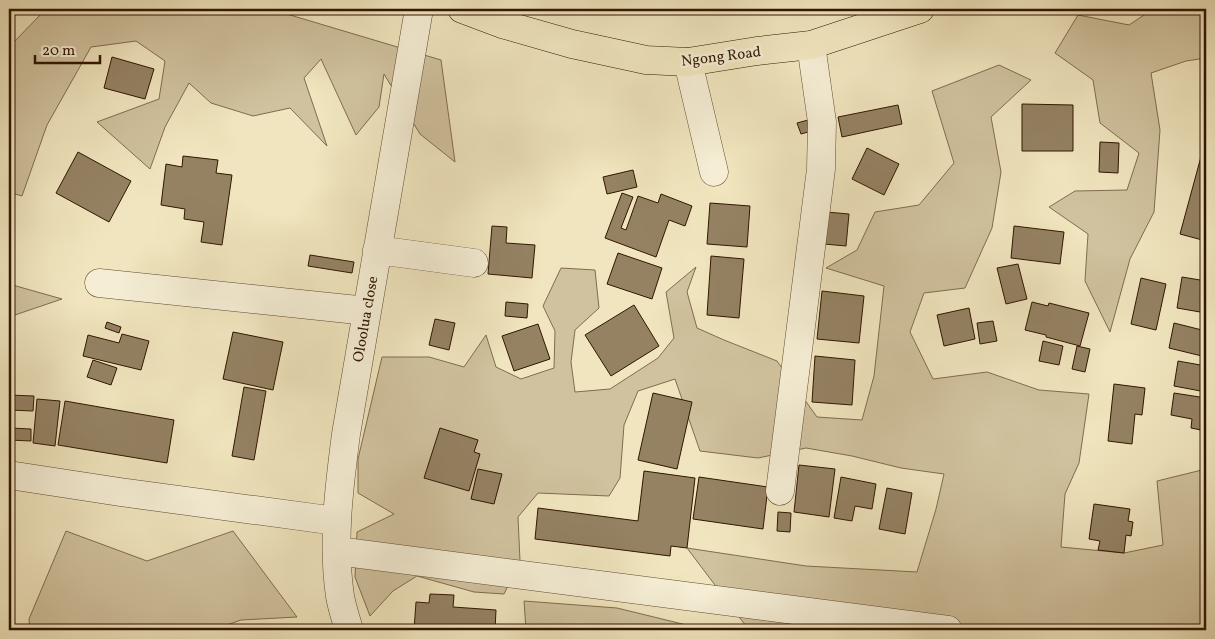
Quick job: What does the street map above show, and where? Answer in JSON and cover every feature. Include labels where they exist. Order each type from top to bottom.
[{"type":"main road","name":"Ngong Road","points":[[462,9],[502,24],[572,44],[646,60],[688,62],[810,45],[920,9]]},
{"type":"street","name":"Oloolua close","points":[[349,630],[340,597],[336,521],[346,434],[419,9]]},
{"type":"street","points":[[780,491],[821,169],[822,122],[810,45]]},
{"type":"street","points":[[688,62],[714,172]]},
{"type":"street","points":[[377,250],[474,263]]},
{"type":"street","points":[[99,283],[367,311]]},
{"type":"street","points":[[9,475],[336,521]]},
{"type":"street","points":[[337,551],[948,630]]},
{"type":"shaded area","points":[[46,9],[270,9],[441,60],[455,162],[420,134],[384,74],[379,107],[356,135],[321,59],[304,78],[327,146],[290,108],[253,116],[211,103],[189,83],[165,127],[150,169],[97,122],[159,99],[165,61],[136,41],[91,47],[47,125],[22,196],[9,192],[9,47]]},
{"type":"shaded area","points":[[1153,9],[1206,9],[1206,58],[1186,61],[1151,73],[1160,130],[1154,212],[1130,259],[1110,332],[1085,281],[1088,234],[1049,207],[1075,191],[1127,190],[1139,153],[1100,123],[1093,80],[1055,53],[1078,15],[1129,25]]},
{"type":"shaded area","points":[[999,65],[1031,80],[991,117],[1001,172],[992,228],[965,288],[924,293],[910,332],[933,379],[987,372],[1039,390],[1089,394],[1079,463],[1065,494],[1061,547],[1124,553],[1163,545],[1157,481],[1206,469],[1206,630],[749,630],[687,548],[806,566],[917,572],[936,509],[944,474],[901,468],[852,456],[806,448],[758,458],[700,451],[675,379],[638,391],[624,425],[620,478],[609,496],[538,493],[518,517],[520,561],[504,594],[474,592],[417,576],[393,591],[370,616],[355,577],[357,532],[394,514],[358,493],[358,459],[382,357],[429,357],[464,367],[486,335],[496,367],[521,379],[554,368],[555,331],[543,306],[561,268],[595,270],[599,308],[575,330],[571,362],[575,392],[610,389],[658,358],[674,338],[666,292],[696,267],[687,292],[697,328],[777,361],[817,417],[862,420],[874,376],[884,286],[826,268],[857,250],[875,212],[919,205],[954,163],[932,91]]},
{"type":"shaded area","points":[[9,284],[62,299],[9,317]]},
{"type":"shaded area","points":[[66,531],[147,561],[233,531],[297,617],[241,620],[213,630],[30,630],[29,619]]},
{"type":"shaded area","points":[[524,601],[617,608],[707,630],[526,630]]},
{"type":"building","points":[[112,57],[154,69],[145,99],[104,88]]},
{"type":"building","points":[[1022,104],[1073,105],[1073,151],[1022,151]]},
{"type":"building","points":[[898,105],[902,124],[842,137],[838,117]]},
{"type":"building","points":[[808,120],[812,131],[801,134],[797,123]]},
{"type":"building","points":[[1100,142],[1119,143],[1118,173],[1099,172]]},
{"type":"building","points":[[867,148],[899,164],[884,195],[852,179]]},
{"type":"building","points":[[78,152],[131,181],[109,222],[56,193]]},
{"type":"building","points":[[1202,153],[1206,154],[1206,241],[1180,234]]},
{"type":"building","points":[[183,156],[218,160],[216,173],[232,175],[222,245],[201,242],[204,222],[184,219],[185,209],[161,205],[166,164],[182,167]]},
{"type":"building","points":[[633,170],[637,187],[607,194],[603,177]]},
{"type":"building","points":[[622,193],[633,197],[621,228],[626,230],[638,196],[658,203],[661,194],[692,206],[685,226],[669,220],[656,257],[605,238]]},
{"type":"building","points":[[710,203],[750,206],[747,247],[707,244]]},
{"type":"building","points":[[826,212],[849,214],[846,246],[824,244]]},
{"type":"building","points":[[492,226],[507,227],[506,243],[535,245],[532,278],[488,274]]},
{"type":"building","points":[[1014,226],[1064,232],[1060,264],[1011,258]]},
{"type":"building","points":[[618,253],[662,268],[652,299],[607,284]]},
{"type":"building","points":[[310,255],[354,262],[352,273],[308,266]]},
{"type":"building","points":[[711,256],[744,259],[739,318],[707,315]]},
{"type":"building","points":[[1018,264],[1027,299],[1006,304],[997,268]]},
{"type":"building","points":[[1182,277],[1206,281],[1206,313],[1177,308]]},
{"type":"building","points":[[1141,278],[1166,284],[1156,330],[1131,324]]},
{"type":"building","points":[[822,291],[864,296],[859,343],[817,339]]},
{"type":"building","points":[[506,302],[528,304],[527,318],[505,316]]},
{"type":"building","points":[[1032,302],[1048,306],[1049,303],[1089,313],[1080,346],[1025,330]]},
{"type":"building","points":[[634,305],[659,346],[611,376],[585,335]]},
{"type":"building","points":[[969,308],[975,339],[944,346],[937,315]]},
{"type":"building","points":[[435,319],[455,323],[449,350],[429,345]]},
{"type":"building","points":[[993,321],[997,341],[980,344],[977,323]]},
{"type":"building","points":[[107,322],[121,327],[119,333],[105,328]]},
{"type":"building","points":[[1174,323],[1206,331],[1206,357],[1169,348]]},
{"type":"building","points":[[538,324],[550,359],[514,371],[502,336]]},
{"type":"building","points":[[233,332],[283,342],[273,390],[223,379]]},
{"type":"building","points":[[122,334],[149,341],[141,370],[83,356],[88,335],[119,343]]},
{"type":"building","points":[[1043,341],[1063,346],[1059,365],[1039,361]]},
{"type":"building","points":[[1077,346],[1090,349],[1085,372],[1072,369]]},
{"type":"building","points":[[815,356],[855,360],[852,405],[812,402]]},
{"type":"building","points":[[93,360],[117,368],[111,385],[87,377]]},
{"type":"building","points":[[1178,361],[1206,366],[1206,392],[1174,386]]},
{"type":"building","points":[[1114,384],[1145,388],[1142,415],[1135,414],[1132,444],[1108,441]]},
{"type":"building","points":[[244,387],[266,391],[254,460],[232,456]]},
{"type":"building","points":[[653,393],[692,402],[677,469],[638,460]]},
{"type":"building","points":[[1174,393],[1206,398],[1206,421],[1202,421],[1201,430],[1191,428],[1192,419],[1171,415]]},
{"type":"building","points":[[9,395],[34,396],[33,411],[9,410]]},
{"type":"building","points":[[37,399],[60,401],[55,446],[33,443]]},
{"type":"building","points":[[65,401],[174,420],[167,463],[58,445]]},
{"type":"building","points":[[10,428],[31,429],[31,441],[9,440]]},
{"type":"building","points":[[440,428],[478,440],[474,452],[480,454],[469,491],[424,478]]},
{"type":"building","points":[[799,465],[835,469],[829,517],[794,512]]},
{"type":"building","points":[[478,469],[502,474],[494,504],[471,499]]},
{"type":"building","points":[[644,471],[695,478],[687,548],[671,546],[670,556],[535,539],[538,508],[638,521]]},
{"type":"building","points":[[699,477],[768,487],[763,529],[693,519]]},
{"type":"building","points":[[841,477],[876,484],[872,509],[855,506],[852,521],[834,518]]},
{"type":"building","points":[[887,488],[912,493],[905,534],[879,529]]},
{"type":"building","points":[[1094,504],[1130,509],[1128,521],[1133,522],[1131,536],[1126,535],[1124,553],[1098,550],[1100,541],[1089,539]]},
{"type":"building","points":[[778,512],[791,513],[790,532],[777,531]]},
{"type":"building","points":[[430,594],[454,595],[453,607],[496,610],[495,630],[414,630],[416,602],[429,603]]}]
